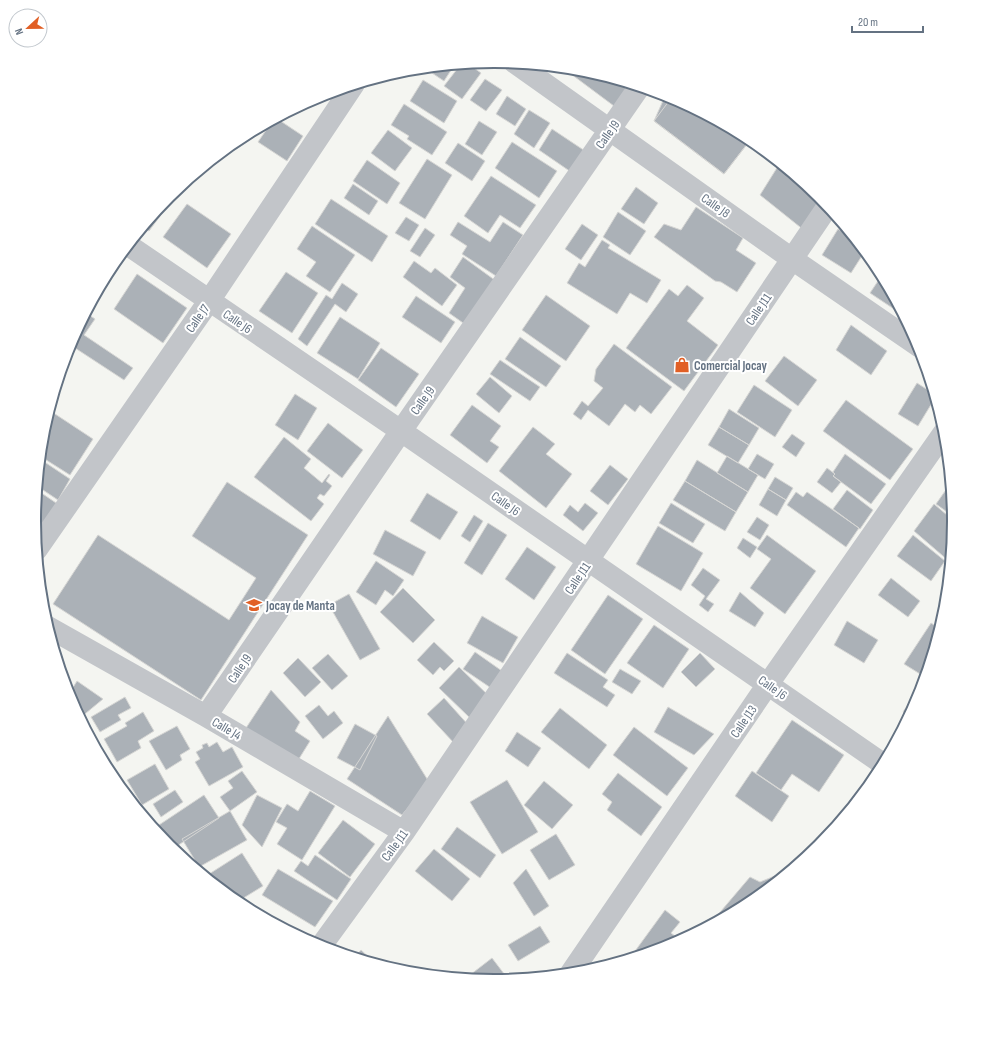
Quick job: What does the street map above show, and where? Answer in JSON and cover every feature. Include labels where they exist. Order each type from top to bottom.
[{"type":"street","name":"Calle J8","points":[[522,68],[792,259],[910,340]]},
{"type":"street","name":"Calle J9","points":[[206,716],[637,91]]},
{"type":"street","name":"Calle J7","points":[[42,542],[209,301],[349,92]]},
{"type":"street","name":"Calle J11","points":[[325,940],[404,832],[825,211]]},
{"type":"street","name":"Calle J6","points":[[133,248],[589,560],[878,760]]},
{"type":"street","name":"Calle J13","points":[[576,966],[768,684],[939,439]]},
{"type":"street","name":"Calle J4","points":[[54,631],[206,716],[404,832]]},
{"type":"building","points":[[474,68],[481,73],[462,99],[444,86],[457,69]]},
{"type":"building","points":[[452,69],[444,81],[430,72]]},
{"type":"building","points":[[571,74],[632,90],[618,109]]},
{"type":"building","points":[[485,79],[502,90],[486,111],[470,100]]},
{"type":"building","points":[[423,80],[457,101],[444,123],[410,101]]},
{"type":"building","points":[[507,96],[526,109],[515,126],[496,114]]},
{"type":"building","points":[[663,101],[694,114],[747,145],[724,174],[654,121]]},
{"type":"building","points":[[668,102],[694,114],[747,145],[724,174],[654,121]]},
{"type":"building","points":[[404,104],[447,132],[432,155],[407,139],[409,136],[391,125]]},
{"type":"building","points":[[529,110],[550,123],[534,148],[514,134]]},
{"type":"building","points":[[281,121],[303,136],[287,161],[258,142],[267,128]]},
{"type":"building","points":[[479,121],[497,132],[482,155],[465,144]]},
{"type":"building","points":[[552,129],[585,151],[571,172],[539,150]]},
{"type":"building","points":[[388,130],[412,148],[395,171],[371,153]]},
{"type":"building","points":[[512,142],[557,171],[539,198],[495,168]]},
{"type":"building","points":[[458,143],[485,161],[472,181],[445,163]]},
{"type":"building","points":[[427,159],[452,175],[425,219],[399,203]]},
{"type":"building","points":[[367,160],[400,183],[387,204],[353,181]]},
{"type":"building","points":[[777,167],[821,208],[805,231],[760,195]]},
{"type":"building","points":[[491,176],[536,205],[520,228],[500,215],[488,233],[464,216]]},
{"type":"building","points":[[353,184],[378,201],[369,215],[344,198]]},
{"type":"building","points":[[636,187],[658,203],[644,224],[621,209]]},
{"type":"building","points":[[331,199],[388,236],[372,262],[315,224]]},
{"type":"building","points":[[187,204],[231,234],[207,268],[163,237]]},
{"type":"building","points":[[696,207],[743,238],[736,250],[756,263],[737,292],[721,282],[715,281],[654,237],[664,224],[681,230]]},
{"type":"building","points":[[165,210],[149,231],[147,230]]},
{"type":"building","points":[[618,212],[646,231],[630,255],[603,237]]},
{"type":"building","points":[[406,217],[419,225],[409,241],[395,233]]},
{"type":"building","points":[[458,222],[490,242],[503,222],[523,235],[496,276],[462,254],[467,246],[450,235]]},
{"type":"building","points":[[582,224],[598,235],[581,260],[565,249]]},
{"type":"building","points":[[312,226],[355,255],[330,292],[306,276],[316,262],[297,249]]},
{"type":"building","points":[[425,228],[435,235],[420,257],[410,251]]},
{"type":"building","points":[[838,229],[843,232],[862,256],[851,273],[822,255]]},
{"type":"building","points":[[602,240],[610,245],[608,248],[661,280],[647,303],[630,293],[617,314],[567,283],[579,263],[585,267]]},
{"type":"building","points":[[463,257],[496,281],[466,325],[449,313],[465,288],[450,277]]},
{"type":"building","points":[[414,261],[431,273],[435,268],[457,285],[442,306],[403,277]]},
{"type":"building","points":[[286,272],[318,293],[292,333],[259,311]]},
{"type":"building","points":[[137,274],[187,308],[163,343],[114,309]]},
{"type":"building","points":[[878,281],[894,309],[870,293]]},
{"type":"building","points":[[342,283],[358,294],[346,312],[335,304],[307,346],[298,339],[326,295],[332,299]]},
{"type":"building","points":[[687,285],[704,298],[687,321],[718,345],[684,391],[626,348],[669,289],[678,296]]},
{"type":"building","points":[[546,295],[590,326],[566,361],[522,330]]},
{"type":"building","points":[[416,296],[455,322],[441,343],[402,317]]},
{"type":"building","points":[[90,316],[95,319],[84,335],[133,368],[124,380],[75,348]]},
{"type":"building","points":[[340,317],[380,343],[358,379],[317,353]]},
{"type":"building","points":[[851,325],[887,351],[871,375],[836,350]]},
{"type":"building","points":[[520,337],[561,366],[546,387],[505,359]]},
{"type":"building","points":[[614,344],[672,387],[651,414],[640,405],[635,412],[625,404],[609,426],[588,410],[581,420],[573,414],[582,401],[588,406],[603,388],[594,381],[596,369]]},
{"type":"building","points":[[381,348],[419,374],[396,407],[358,380]]},
{"type":"building","points":[[784,356],[817,380],[798,406],[765,381]]},
{"type":"building","points":[[500,360],[540,387],[530,401],[490,374]]},
{"type":"building","points":[[490,377],[512,396],[499,413],[476,394]]},
{"type":"building","points":[[917,383],[928,390],[932,403],[918,426],[898,414]]},
{"type":"building","points":[[754,385],[792,410],[775,437],[737,412]]},
{"type":"building","points":[[295,394],[317,408],[298,440],[275,425]]},
{"type":"building","points":[[846,400],[913,449],[890,480],[823,431]]},
{"type":"building","points":[[472,405],[501,426],[490,441],[499,447],[487,463],[450,435]]},
{"type":"building","points":[[729,409],[759,428],[749,445],[719,427]]},
{"type":"building","points":[[54,413],[93,439],[70,475],[45,459]]},
{"type":"building","points":[[328,423],[363,450],[342,478],[307,451]]},
{"type":"building","points":[[533,427],[555,444],[546,454],[572,474],[546,508],[499,471]]},
{"type":"building","points":[[719,427],[749,445],[738,463],[708,445]]},
{"type":"building","points":[[792,434],[805,443],[796,457],[782,447]]},
{"type":"building","points":[[284,437],[311,459],[304,468],[322,483],[329,474],[330,475],[326,481],[332,486],[324,496],[320,494],[317,498],[324,504],[311,521],[254,477]]},
{"type":"building","points":[[757,454],[774,464],[765,479],[748,469]]},
{"type":"building","points":[[845,454],[886,484],[871,504],[833,476],[835,474],[833,472]]},
{"type":"building","points":[[727,456],[758,475],[748,492],[717,473]]},
{"type":"building","points":[[697,460],[748,492],[736,512],[685,481]]},
{"type":"building","points":[[45,462],[70,479],[58,500],[42,489]]},
{"type":"building","points":[[610,465],[628,479],[608,505],[590,491]]},
{"type":"building","points":[[827,468],[835,474],[833,476],[841,482],[832,493],[817,482]]},
{"type":"building","points":[[775,477],[793,488],[786,500],[768,489]]},
{"type":"building","points":[[685,481],[736,512],[725,531],[673,500]]},
{"type":"building","points":[[227,482],[308,535],[201,700],[53,604],[98,535],[229,620],[256,578],[192,536]]},
{"type":"building","points":[[768,489],[786,500],[777,516],[759,505]]},
{"type":"building","points":[[847,490],[873,510],[860,529],[833,509]]},
{"type":"building","points":[[946,490],[947,512],[936,504]]},
{"type":"building","points":[[796,492],[803,497],[807,492],[859,528],[846,547],[787,505]]},
{"type":"building","points":[[42,493],[59,505],[41,529]]},
{"type":"building","points":[[427,493],[458,512],[440,540],[410,521]]},
{"type":"building","points":[[585,503],[598,513],[583,531],[563,515],[570,505],[578,512]]},
{"type":"building","points":[[671,503],[705,524],[693,543],[659,523]]},
{"type":"building","points":[[934,504],[947,515],[945,558],[914,531]]},
{"type":"building","points":[[474,515],[483,521],[470,542],[461,536]]},
{"type":"building","points":[[757,517],[769,525],[760,540],[747,532]]},
{"type":"building","points":[[488,523],[507,535],[482,575],[464,563]]},
{"type":"building","points":[[658,526],[703,553],[681,591],[636,564]]},
{"type":"building","points":[[385,530],[426,552],[413,576],[373,554]]},
{"type":"building","points":[[767,535],[816,571],[785,614],[750,588],[771,559],[757,549]]},
{"type":"building","points":[[913,535],[945,561],[931,581],[897,556]]},
{"type":"building","points":[[743,538],[757,547],[750,558],[737,548]]},
{"type":"building","points":[[527,547],[556,567],[534,600],[505,579]]},
{"type":"building","points":[[376,561],[404,580],[393,596],[385,590],[376,605],[356,592]]},
{"type":"building","points":[[703,568],[720,580],[706,599],[714,604],[708,612],[699,605],[705,596],[691,585]]},
{"type":"building","points":[[891,578],[920,601],[908,617],[878,595]]},
{"type":"building","points":[[403,588],[435,620],[413,643],[380,612]]},
{"type":"building","points":[[740,592],[764,613],[755,627],[729,611]]},
{"type":"building","points":[[349,594],[380,649],[360,660],[329,605]]},
{"type":"building","points":[[608,595],[643,619],[605,674],[571,650]]},
{"type":"building","points":[[482,616],[518,637],[503,663],[467,643]]},
{"type":"building","points":[[847,621],[878,640],[864,663],[834,645]]},
{"type":"building","points":[[931,623],[935,625],[920,674],[904,664]]},
{"type":"building","points":[[654,625],[689,649],[663,688],[627,663]]},
{"type":"building","points":[[434,642],[454,661],[444,671],[440,667],[433,675],[417,660]]},
{"type":"building","points":[[475,652],[502,671],[491,688],[463,669]]},
{"type":"building","points":[[567,653],[608,680],[603,687],[615,695],[607,707],[554,673]]},
{"type":"building","points":[[700,653],[715,669],[696,687],[681,672]]},
{"type":"building","points":[[328,654],[348,676],[332,690],[312,668]]},
{"type":"building","points":[[298,658],[321,682],[305,697],[283,673]]},
{"type":"building","points":[[459,667],[490,697],[470,718],[439,688]]},
{"type":"building","points":[[620,669],[641,681],[632,694],[612,682]]},
{"type":"building","points":[[77,681],[103,699],[85,714],[73,688]]},
{"type":"building","points":[[271,690],[300,722],[295,731],[310,741],[297,762],[246,728]]},
{"type":"building","points":[[125,697],[131,708],[118,715],[121,720],[100,732],[91,717]]},
{"type":"building","points":[[444,698],[471,728],[454,743],[427,714]]},
{"type":"building","points":[[319,705],[328,716],[334,711],[343,723],[323,739],[305,716]]},
{"type":"building","points":[[668,707],[714,734],[694,755],[654,732]]},
{"type":"building","points":[[560,708],[607,745],[589,769],[541,732]]},
{"type":"building","points":[[143,712],[154,731],[138,741],[141,748],[117,762],[104,739],[127,726],[125,723]]},
{"type":"building","points":[[388,716],[429,782],[402,815],[347,779]]},
{"type":"building","points":[[792,720],[844,755],[819,792],[792,774],[781,790],[756,773]]},
{"type":"building","points":[[355,724],[377,736],[360,770],[337,758]]},
{"type":"building","points":[[177,726],[190,749],[180,755],[182,760],[166,770],[149,741]]},
{"type":"building","points":[[634,727],[688,768],[667,796],[613,755]]},
{"type":"building","points":[[517,732],[541,748],[528,767],[505,751]]},
{"type":"building","points":[[217,742],[223,752],[232,747],[243,767],[209,786],[195,762],[200,759],[196,752],[203,748],[202,745],[207,743],[209,747]]},
{"type":"building","points":[[155,764],[169,789],[142,805],[127,780]]},
{"type":"building","points":[[242,771],[257,792],[230,811],[220,797],[233,788],[228,781]]},
{"type":"building","points":[[752,771],[789,796],[772,822],[735,796]]},
{"type":"building","points":[[618,773],[662,807],[641,836],[607,810],[612,802],[602,794]]},
{"type":"building","points":[[507,780],[538,832],[502,854],[470,802]]},
{"type":"building","points":[[544,781],[573,805],[552,829],[524,805]]},
{"type":"building","points":[[175,790],[183,802],[161,817],[153,804]]},
{"type":"building","points":[[310,791],[335,806],[302,860],[277,844],[287,828],[276,822],[287,804],[298,811]]},
{"type":"building","points":[[204,795],[219,818],[178,845],[159,825]]},
{"type":"building","points":[[257,795],[282,808],[262,847],[242,825]]},
{"type":"building","points":[[230,811],[247,840],[201,866],[196,862],[182,839]]},
{"type":"building","points":[[343,820],[375,844],[350,877],[318,853]]},
{"type":"building","points":[[457,827],[496,855],[480,878],[441,849]]},
{"type":"building","points":[[556,834],[575,865],[549,880],[530,850]]},
{"type":"building","points":[[434,849],[470,879],[452,901],[415,871]]},
{"type":"building","points":[[242,853],[263,886],[244,898],[210,873]]},
{"type":"building","points":[[315,855],[351,879],[337,900],[294,871],[301,861],[308,866]]},
{"type":"building","points":[[278,869],[333,901],[315,927],[262,895]]},
{"type":"building","points":[[526,869],[549,906],[534,916],[513,883]]},
{"type":"building","points":[[775,876],[746,897],[719,914],[750,877],[760,882]]},
{"type":"building","points":[[665,910],[680,922],[671,933],[674,936],[636,950]]},
{"type":"building","points":[[540,926],[550,942],[518,961],[508,945]]},
{"type":"building","points":[[361,950],[366,955],[359,952]]},
{"type":"building","points":[[492,958],[504,974],[494,974],[472,973]]},
{"type":"place","name":"Comercial Jocay","points":[[682,365]]},
{"type":"place","name":"Jocay de Manta","points":[[254,605]]}]
